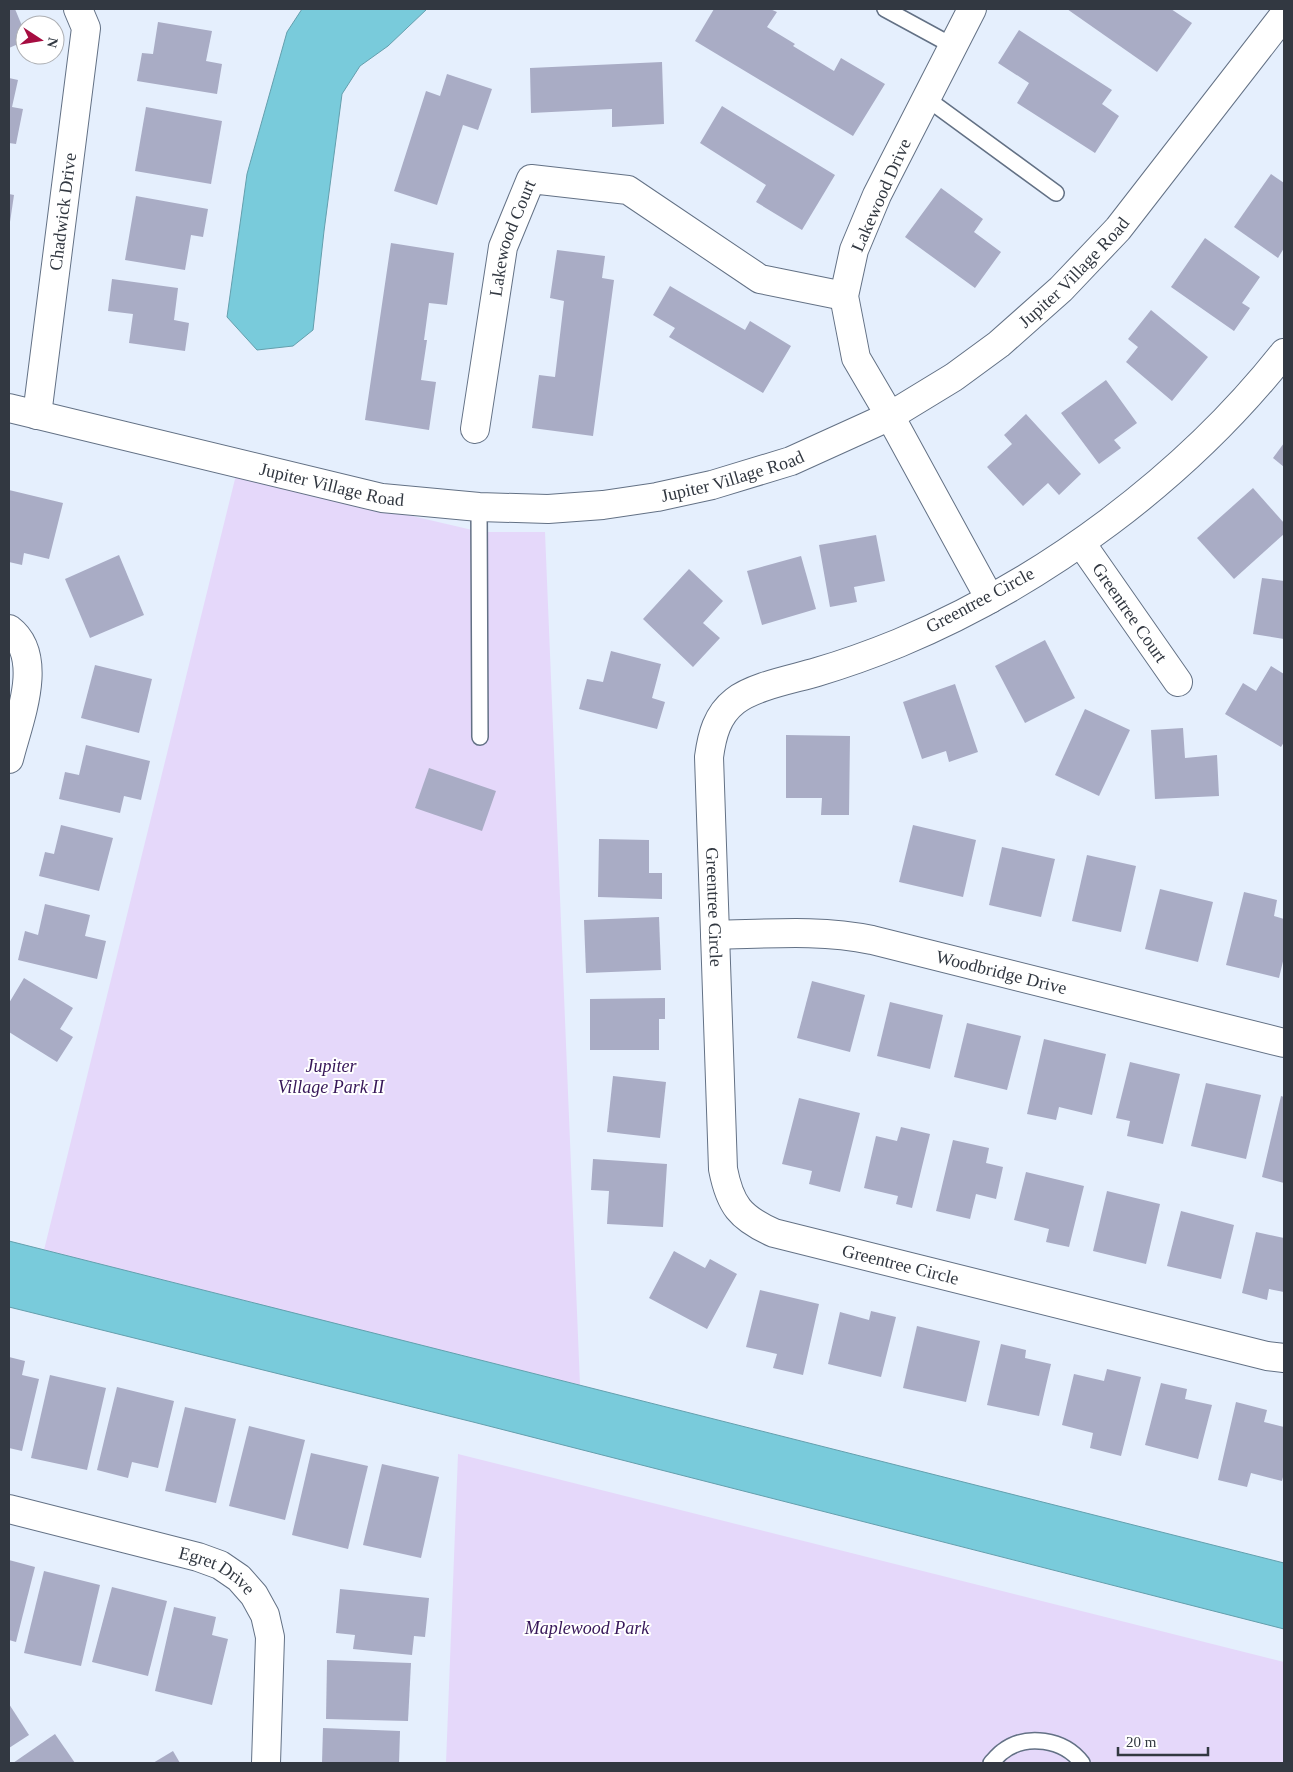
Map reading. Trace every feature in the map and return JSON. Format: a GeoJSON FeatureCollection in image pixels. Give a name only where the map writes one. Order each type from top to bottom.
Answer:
{"type":"FeatureCollection","features":[{"type":"Feature","properties":{"kind":"street","name":"Chadwick Drive"},"geometry":{"type":"LineString","coordinates":[[37,415],[86,28],[78,9]]}},
{"type":"Feature","properties":{"kind":"street","name":"Lakewood Drive"},"geometry":{"type":"LineString","coordinates":[[972,9],[877,195],[854,250],[844,296],[856,358],[890,416],[990,599]]}},
{"type":"Feature","properties":{"kind":"street","name":"Jupiter Village Road"},"geometry":{"type":"LineString","coordinates":[[9,408],[382,498],[479,507],[548,509],[603,505],[712,486],[791,460],[890,416],[954,377],[999,344],[1061,289],[1118,229],[1284,15]]}},
{"type":"Feature","properties":{"kind":"street","name":"Lakewood Court"},"geometry":{"type":"LineString","coordinates":[[476,429],[503,247],[531,179],[628,190],[760,279],[844,296]]}},
{"type":"Feature","properties":{"kind":"street","name":"Greentree Circle"},"geometry":{"type":"LineString","coordinates":[[1284,353],[1265,378],[1208,438],[1146,493],[1081,543],[990,599],[898,643],[820,671],[755,690],[736,700],[721,716],[712,736],[709,757],[723,1169],[727,1191],[738,1209],[754,1224],[783,1235],[1267,1356],[1284,1358]]}},
{"type":"Feature","properties":{"kind":"street","name":"Greentree Court"},"geometry":{"type":"LineString","coordinates":[[1081,543],[1178,682]]}},
{"type":"Feature","properties":{"kind":"street"},"geometry":{"type":"LineString","coordinates":[[9,629],[23,648],[29,668],[27,689],[9,759]]}},
{"type":"Feature","properties":{"kind":"street","name":"Woodbridge Drive"},"geometry":{"type":"LineString","coordinates":[[715,935],[821,932],[847,935],[1284,1043]]}},
{"type":"Feature","properties":{"kind":"street","name":"Egret Drive"},"geometry":{"type":"LineString","coordinates":[[9,1509],[198,1557],[220,1565],[239,1578],[254,1595],[264,1615],[270,1637],[266,1763]]}},
{"type":"Feature","properties":{"kind":"lane"},"geometry":{"type":"LineString","coordinates":[[884,9],[952,46]]}},
{"type":"Feature","properties":{"kind":"lane"},"geometry":{"type":"LineString","coordinates":[[926,98],[1056,193]]}},
{"type":"Feature","properties":{"kind":"lane"},"geometry":{"type":"LineString","coordinates":[[479,507],[480,737]]}},
{"type":"Feature","properties":{"kind":"lane"},"geometry":{"type":"LineString","coordinates":[[991,1763],[1002,1751],[1020,1742],[1044,1740],[1063,1746],[1076,1755],[1082,1763]]}},
{"type":"Feature","properties":{"kind":"green space","name":"Jupiter Village Park II"},"geometry":{"type":"Polygon","coordinates":[[[236,475],[481,532],[545,532],[580,1385],[44,1250],[236,475]]]}},
{"type":"Feature","properties":{"kind":"green space","name":"Maplewood Park"},"geometry":{"type":"Polygon","coordinates":[[[458,1454],[1284,1662],[1284,1763],[446,1763],[458,1454]]]}},
{"type":"Feature","properties":{"kind":"water"},"geometry":{"type":"Polygon","coordinates":[[[302,9],[427,9],[388,46],[360,66],[342,94],[313,330],[293,346],[257,350],[227,317],[247,174],[287,32],[302,9]]]}},
{"type":"Feature","properties":{"kind":"water"},"geometry":{"type":"Polygon","coordinates":[[[9,1241],[1284,1563],[1284,1629],[473,1422],[9,1307],[9,1241]]]}},
{"type":"Feature","properties":{"kind":"building"},"geometry":{"type":"Polygon","coordinates":[[[9,9],[15,9],[18,15],[15,15],[15,45],[9,48],[9,9]]]}},
{"type":"Feature","properties":{"kind":"building"},"geometry":{"type":"Polygon","coordinates":[[[714,9],[770,9],[777,12],[767,27],[795,44],[793,46],[834,71],[841,58],[885,84],[853,136],[695,41],[714,9]]]}},
{"type":"Feature","properties":{"kind":"building"},"geometry":{"type":"Polygon","coordinates":[[[1067,9],[1171,9],[1192,23],[1157,72],[1067,9]]]}},
{"type":"Feature","properties":{"kind":"building"},"geometry":{"type":"Polygon","coordinates":[[[158,22],[212,31],[206,61],[222,64],[217,94],[137,81],[142,53],[153,54],[158,22]]]}},
{"type":"Feature","properties":{"kind":"building"},"geometry":{"type":"Polygon","coordinates":[[[1019,30],[1112,90],[1102,104],[1119,116],[1095,153],[1017,103],[1029,83],[998,63],[1019,30]]]}},
{"type":"Feature","properties":{"kind":"building"},"geometry":{"type":"Polygon","coordinates":[[[662,62],[664,124],[612,127],[612,109],[531,113],[530,68],[662,62]]]}},
{"type":"Feature","properties":{"kind":"building"},"geometry":{"type":"Polygon","coordinates":[[[447,74],[492,89],[478,130],[463,125],[437,205],[394,191],[426,91],[440,96],[447,74]]]}},
{"type":"Feature","properties":{"kind":"building"},"geometry":{"type":"Polygon","coordinates":[[[9,78],[18,80],[12,107],[23,109],[16,144],[9,143],[9,78]]]}},
{"type":"Feature","properties":{"kind":"building"},"geometry":{"type":"Polygon","coordinates":[[[722,106],[835,175],[802,230],[756,202],[766,185],[700,143],[722,106]]]}},
{"type":"Feature","properties":{"kind":"building"},"geometry":{"type":"Polygon","coordinates":[[[146,107],[222,121],[211,184],[135,171],[146,107]]]}},
{"type":"Feature","properties":{"kind":"building"},"geometry":{"type":"Polygon","coordinates":[[[1271,174],[1284,183],[1284,248],[1278,258],[1234,227],[1271,174]]]}},
{"type":"Feature","properties":{"kind":"building"},"geometry":{"type":"Polygon","coordinates":[[[941,188],[983,219],[974,232],[1001,252],[975,288],[905,237],[941,188]]]}},
{"type":"Feature","properties":{"kind":"building"},"geometry":{"type":"Polygon","coordinates":[[[9,194],[14,195],[10,222],[9,221],[9,194]]]}},
{"type":"Feature","properties":{"kind":"building"},"geometry":{"type":"Polygon","coordinates":[[[136,196],[208,209],[203,237],[191,235],[185,270],[125,260],[136,196]]]}},
{"type":"Feature","properties":{"kind":"building"},"geometry":{"type":"Polygon","coordinates":[[[1205,238],[1260,277],[1242,303],[1250,308],[1234,331],[1171,287],[1205,238]]]}},
{"type":"Feature","properties":{"kind":"building"},"geometry":{"type":"Polygon","coordinates":[[[391,243],[454,253],[447,305],[429,303],[424,340],[427,340],[421,380],[436,382],[429,430],[365,420],[391,243]]]}},
{"type":"Feature","properties":{"kind":"building"},"geometry":{"type":"Polygon","coordinates":[[[557,250],[605,256],[602,278],[614,280],[593,436],[532,428],[539,375],[555,377],[564,301],[550,298],[557,250]]]}},
{"type":"Feature","properties":{"kind":"building"},"geometry":{"type":"Polygon","coordinates":[[[112,279],[178,288],[174,320],[189,323],[185,351],[129,343],[133,314],[108,311],[112,279]]]}},
{"type":"Feature","properties":{"kind":"building"},"geometry":{"type":"Polygon","coordinates":[[[670,286],[745,330],[750,321],[791,346],[763,393],[669,337],[675,328],[653,315],[670,286]]]}},
{"type":"Feature","properties":{"kind":"building"},"geometry":{"type":"Polygon","coordinates":[[[1151,310],[1208,357],[1172,401],[1126,362],[1138,347],[1128,339],[1151,310]]]}},
{"type":"Feature","properties":{"kind":"building"},"geometry":{"type":"Polygon","coordinates":[[[1106,380],[1137,423],[1114,440],[1121,448],[1099,464],[1061,413],[1106,380]]]}},
{"type":"Feature","properties":{"kind":"building"},"geometry":{"type":"Polygon","coordinates":[[[1026,414],[1081,474],[1059,495],[1048,483],[1023,506],[987,467],[1012,444],[1004,435],[1026,414]]]}},
{"type":"Feature","properties":{"kind":"building"},"geometry":{"type":"Polygon","coordinates":[[[1284,443],[1284,467],[1273,458],[1284,443]]]}},
{"type":"Feature","properties":{"kind":"building"},"geometry":{"type":"Polygon","coordinates":[[[1253,488],[1284,523],[1284,534],[1234,579],[1197,538],[1253,488]]]}},
{"type":"Feature","properties":{"kind":"building"},"geometry":{"type":"Polygon","coordinates":[[[9,490],[63,503],[49,559],[24,553],[22,565],[9,562],[9,490]]]}},
{"type":"Feature","properties":{"kind":"building"},"geometry":{"type":"Polygon","coordinates":[[[876,535],[885,581],[854,587],[857,602],[830,607],[819,545],[876,535]]]}},
{"type":"Feature","properties":{"kind":"building"},"geometry":{"type":"Polygon","coordinates":[[[119,555],[144,615],[90,638],[65,579],[119,555]]]}},
{"type":"Feature","properties":{"kind":"building"},"geometry":{"type":"Polygon","coordinates":[[[801,556],[816,609],[762,625],[747,571],[801,556]]]}},
{"type":"Feature","properties":{"kind":"building"},"geometry":{"type":"Polygon","coordinates":[[[689,569],[723,601],[703,623],[720,638],[693,667],[643,619],[689,569]]]}},
{"type":"Feature","properties":{"kind":"building"},"geometry":{"type":"Polygon","coordinates":[[[1262,578],[1284,581],[1284,639],[1253,634],[1262,578]]]}},
{"type":"Feature","properties":{"kind":"building"},"geometry":{"type":"Polygon","coordinates":[[[1045,640],[1075,698],[1025,723],[995,666],[1045,640]]]}},
{"type":"Feature","properties":{"kind":"building"},"geometry":{"type":"Polygon","coordinates":[[[611,651],[661,664],[652,698],[665,702],[657,729],[579,709],[587,679],[603,682],[611,651]]]}},
{"type":"Feature","properties":{"kind":"building"},"geometry":{"type":"Polygon","coordinates":[[[95,665],[152,679],[139,733],[81,718],[95,665]]]}},
{"type":"Feature","properties":{"kind":"building"},"geometry":{"type":"Polygon","coordinates":[[[1271,666],[1284,674],[1284,742],[1281,747],[1225,714],[1243,683],[1256,691],[1271,666]]]}},
{"type":"Feature","properties":{"kind":"building"},"geometry":{"type":"Polygon","coordinates":[[[955,684],[978,752],[949,762],[946,751],[922,759],[903,702],[955,684]]]}},
{"type":"Feature","properties":{"kind":"building"},"geometry":{"type":"Polygon","coordinates":[[[1085,709],[1130,730],[1099,796],[1055,775],[1085,709]]]}},
{"type":"Feature","properties":{"kind":"building"},"geometry":{"type":"Polygon","coordinates":[[[1183,728],[1185,758],[1217,755],[1219,796],[1155,799],[1151,730],[1183,728]]]}},
{"type":"Feature","properties":{"kind":"building"},"geometry":{"type":"Polygon","coordinates":[[[786,735],[850,736],[849,815],[821,815],[822,798],[786,798],[786,735]]]}},
{"type":"Feature","properties":{"kind":"building"},"geometry":{"type":"Polygon","coordinates":[[[86,745],[150,761],[141,800],[124,796],[120,813],[59,799],[65,772],[79,775],[86,745]]]}},
{"type":"Feature","properties":{"kind":"building"},"geometry":{"type":"Polygon","coordinates":[[[429,768],[496,791],[482,831],[415,808],[429,768]]]}},
{"type":"Feature","properties":{"kind":"building"},"geometry":{"type":"Polygon","coordinates":[[[61,825],[113,838],[99,891],[39,876],[45,852],[54,854],[61,825]]]}},
{"type":"Feature","properties":{"kind":"building"},"geometry":{"type":"Polygon","coordinates":[[[913,825],[976,840],[963,897],[899,882],[913,825]]]}},
{"type":"Feature","properties":{"kind":"building"},"geometry":{"type":"Polygon","coordinates":[[[599,839],[649,840],[649,873],[662,873],[662,899],[598,897],[599,839]]]}},
{"type":"Feature","properties":{"kind":"building"},"geometry":{"type":"Polygon","coordinates":[[[1002,847],[1055,859],[1041,917],[989,905],[1002,847]]]}},
{"type":"Feature","properties":{"kind":"building"},"geometry":{"type":"Polygon","coordinates":[[[1087,855],[1136,866],[1121,932],[1072,921],[1087,855]]]}},
{"type":"Feature","properties":{"kind":"building"},"geometry":{"type":"Polygon","coordinates":[[[1160,889],[1213,902],[1198,962],[1145,949],[1160,889]]]}},
{"type":"Feature","properties":{"kind":"building"},"geometry":{"type":"Polygon","coordinates":[[[1244,892],[1277,900],[1274,916],[1284,919],[1284,957],[1279,978],[1226,965],[1244,892]]]}},
{"type":"Feature","properties":{"kind":"building"},"geometry":{"type":"Polygon","coordinates":[[[45,904],[90,915],[85,936],[106,941],[97,979],[18,960],[25,931],[38,935],[45,904]]]}},
{"type":"Feature","properties":{"kind":"building"},"geometry":{"type":"Polygon","coordinates":[[[659,917],[661,970],[586,973],[584,920],[659,917]]]}},
{"type":"Feature","properties":{"kind":"building"},"geometry":{"type":"Polygon","coordinates":[[[24,978],[73,1008],[60,1029],[73,1037],[57,1062],[9,1032],[9,1003],[24,978]]]}},
{"type":"Feature","properties":{"kind":"building"},"geometry":{"type":"Polygon","coordinates":[[[812,981],[865,995],[850,1052],[797,1038],[812,981]]]}},
{"type":"Feature","properties":{"kind":"building"},"geometry":{"type":"Polygon","coordinates":[[[665,998],[665,1019],[659,1019],[659,1050],[590,1050],[590,999],[665,998]]]}},
{"type":"Feature","properties":{"kind":"building"},"geometry":{"type":"Polygon","coordinates":[[[890,1002],[943,1015],[930,1069],[877,1056],[890,1002]]]}},
{"type":"Feature","properties":{"kind":"building"},"geometry":{"type":"Polygon","coordinates":[[[967,1023],[1021,1036],[1007,1090],[954,1077],[967,1023]]]}},
{"type":"Feature","properties":{"kind":"building"},"geometry":{"type":"Polygon","coordinates":[[[1044,1039],[1106,1054],[1092,1115],[1059,1107],[1056,1120],[1027,1114],[1044,1039]]]}},
{"type":"Feature","properties":{"kind":"building"},"geometry":{"type":"Polygon","coordinates":[[[1130,1062],[1180,1074],[1163,1144],[1127,1136],[1130,1121],[1116,1118],[1130,1062]]]}},
{"type":"Feature","properties":{"kind":"building"},"geometry":{"type":"Polygon","coordinates":[[[613,1076],[666,1082],[660,1138],[607,1132],[613,1076]]]}},
{"type":"Feature","properties":{"kind":"building"},"geometry":{"type":"Polygon","coordinates":[[[1206,1083],[1261,1095],[1246,1159],[1191,1146],[1206,1083]]]}},
{"type":"Feature","properties":{"kind":"building"},"geometry":{"type":"Polygon","coordinates":[[[1281,1096],[1284,1097],[1284,1183],[1262,1177],[1281,1096]]]}},
{"type":"Feature","properties":{"kind":"building"},"geometry":{"type":"Polygon","coordinates":[[[799,1098],[860,1113],[840,1192],[809,1184],[812,1171],[782,1164],[799,1098]]]}},
{"type":"Feature","properties":{"kind":"building"},"geometry":{"type":"Polygon","coordinates":[[[901,1127],[930,1134],[912,1208],[896,1204],[898,1196],[864,1188],[876,1136],[897,1141],[901,1127]]]}},
{"type":"Feature","properties":{"kind":"building"},"geometry":{"type":"Polygon","coordinates":[[[953,1140],[989,1148],[986,1163],[1003,1167],[996,1199],[976,1194],[970,1219],[936,1211],[953,1140]]]}},
{"type":"Feature","properties":{"kind":"building"},"geometry":{"type":"Polygon","coordinates":[[[593,1159],[667,1164],[663,1227],[607,1224],[609,1191],[591,1190],[593,1159]]]}},
{"type":"Feature","properties":{"kind":"building"},"geometry":{"type":"Polygon","coordinates":[[[1026,1172],[1084,1186],[1069,1247],[1046,1242],[1049,1229],[1014,1220],[1026,1172]]]}},
{"type":"Feature","properties":{"kind":"building"},"geometry":{"type":"Polygon","coordinates":[[[1107,1191],[1160,1204],[1146,1264],[1093,1251],[1107,1191]]]}},
{"type":"Feature","properties":{"kind":"building"},"geometry":{"type":"Polygon","coordinates":[[[1181,1211],[1234,1225],[1221,1279],[1167,1266],[1181,1211]]]}},
{"type":"Feature","properties":{"kind":"building"},"geometry":{"type":"Polygon","coordinates":[[[1256,1232],[1284,1238],[1284,1292],[1269,1289],[1267,1300],[1242,1293],[1256,1232]]]}},
{"type":"Feature","properties":{"kind":"building"},"geometry":{"type":"Polygon","coordinates":[[[674,1251],[705,1268],[710,1259],[737,1274],[707,1329],[649,1298],[674,1251]]]}},
{"type":"Feature","properties":{"kind":"building"},"geometry":{"type":"Polygon","coordinates":[[[760,1290],[819,1304],[803,1375],[773,1368],[777,1354],[746,1347],[760,1290]]]}},
{"type":"Feature","properties":{"kind":"building"},"geometry":{"type":"Polygon","coordinates":[[[871,1311],[896,1317],[881,1377],[828,1364],[840,1312],[869,1320],[871,1311]]]}},
{"type":"Feature","properties":{"kind":"building"},"geometry":{"type":"Polygon","coordinates":[[[917,1326],[980,1341],[966,1402],[903,1388],[917,1326]]]}},
{"type":"Feature","properties":{"kind":"building"},"geometry":{"type":"Polygon","coordinates":[[[1001,1344],[1026,1350],[1025,1358],[1051,1364],[1039,1416],[987,1405],[1001,1344]]]}},
{"type":"Feature","properties":{"kind":"building"},"geometry":{"type":"Polygon","coordinates":[[[9,1357],[25,1361],[22,1375],[39,1379],[22,1451],[9,1448],[9,1357]]]}},
{"type":"Feature","properties":{"kind":"building"},"geometry":{"type":"Polygon","coordinates":[[[1107,1369],[1141,1377],[1121,1456],[1090,1448],[1093,1433],[1062,1425],[1074,1374],[1104,1381],[1107,1369]]]}},
{"type":"Feature","properties":{"kind":"building"},"geometry":{"type":"Polygon","coordinates":[[[50,1375],[106,1388],[87,1470],[31,1458],[50,1375]]]}},
{"type":"Feature","properties":{"kind":"building"},"geometry":{"type":"Polygon","coordinates":[[[1161,1383],[1187,1389],[1185,1399],[1212,1405],[1198,1459],[1145,1445],[1161,1383]]]}},
{"type":"Feature","properties":{"kind":"building"},"geometry":{"type":"Polygon","coordinates":[[[117,1387],[174,1401],[158,1468],[132,1462],[128,1478],[97,1470],[117,1387]]]}},
{"type":"Feature","properties":{"kind":"building"},"geometry":{"type":"Polygon","coordinates":[[[1236,1402],[1267,1410],[1264,1422],[1284,1427],[1284,1473],[1282,1481],[1251,1473],[1247,1487],[1218,1480],[1236,1402]]]}},
{"type":"Feature","properties":{"kind":"building"},"geometry":{"type":"Polygon","coordinates":[[[185,1407],[236,1419],[216,1503],[165,1491],[185,1407]]]}},
{"type":"Feature","properties":{"kind":"building"},"geometry":{"type":"Polygon","coordinates":[[[249,1426],[305,1440],[285,1520],[229,1506],[249,1426]]]}},
{"type":"Feature","properties":{"kind":"building"},"geometry":{"type":"Polygon","coordinates":[[[311,1453],[368,1466],[348,1549],[292,1535],[311,1453]]]}},
{"type":"Feature","properties":{"kind":"building"},"geometry":{"type":"Polygon","coordinates":[[[382,1464],[439,1477],[421,1558],[363,1545],[382,1464]]]}},
{"type":"Feature","properties":{"kind":"building"},"geometry":{"type":"Polygon","coordinates":[[[9,1560],[35,1567],[16,1642],[9,1640],[9,1560]]]}},
{"type":"Feature","properties":{"kind":"building"},"geometry":{"type":"Polygon","coordinates":[[[44,1571],[100,1585],[81,1666],[24,1653],[44,1571]]]}},
{"type":"Feature","properties":{"kind":"building"},"geometry":{"type":"Polygon","coordinates":[[[112,1587],[167,1601],[148,1676],[92,1662],[112,1587]]]}},
{"type":"Feature","properties":{"kind":"building"},"geometry":{"type":"Polygon","coordinates":[[[340,1589],[429,1598],[425,1637],[414,1636],[412,1655],[353,1649],[355,1635],[336,1633],[340,1589]]]}},
{"type":"Feature","properties":{"kind":"building"},"geometry":{"type":"Polygon","coordinates":[[[174,1607],[216,1617],[212,1635],[228,1639],[212,1705],[155,1691],[174,1607]]]}},
{"type":"Feature","properties":{"kind":"building"},"geometry":{"type":"Polygon","coordinates":[[[327,1660],[411,1663],[408,1721],[326,1719],[327,1660]]]}},
{"type":"Feature","properties":{"kind":"building"},"geometry":{"type":"Polygon","coordinates":[[[9,1704],[29,1735],[9,1748],[9,1704]]]}},
{"type":"Feature","properties":{"kind":"building"},"geometry":{"type":"Polygon","coordinates":[[[323,1728],[400,1731],[399,1763],[322,1763],[323,1728]]]}},
{"type":"Feature","properties":{"kind":"building"},"geometry":{"type":"Polygon","coordinates":[[[55,1734],[75,1763],[13,1763],[55,1734]]]}},
{"type":"Feature","properties":{"kind":"building"},"geometry":{"type":"Polygon","coordinates":[[[173,1751],[180,1763],[153,1763],[173,1751]]]}}]}
